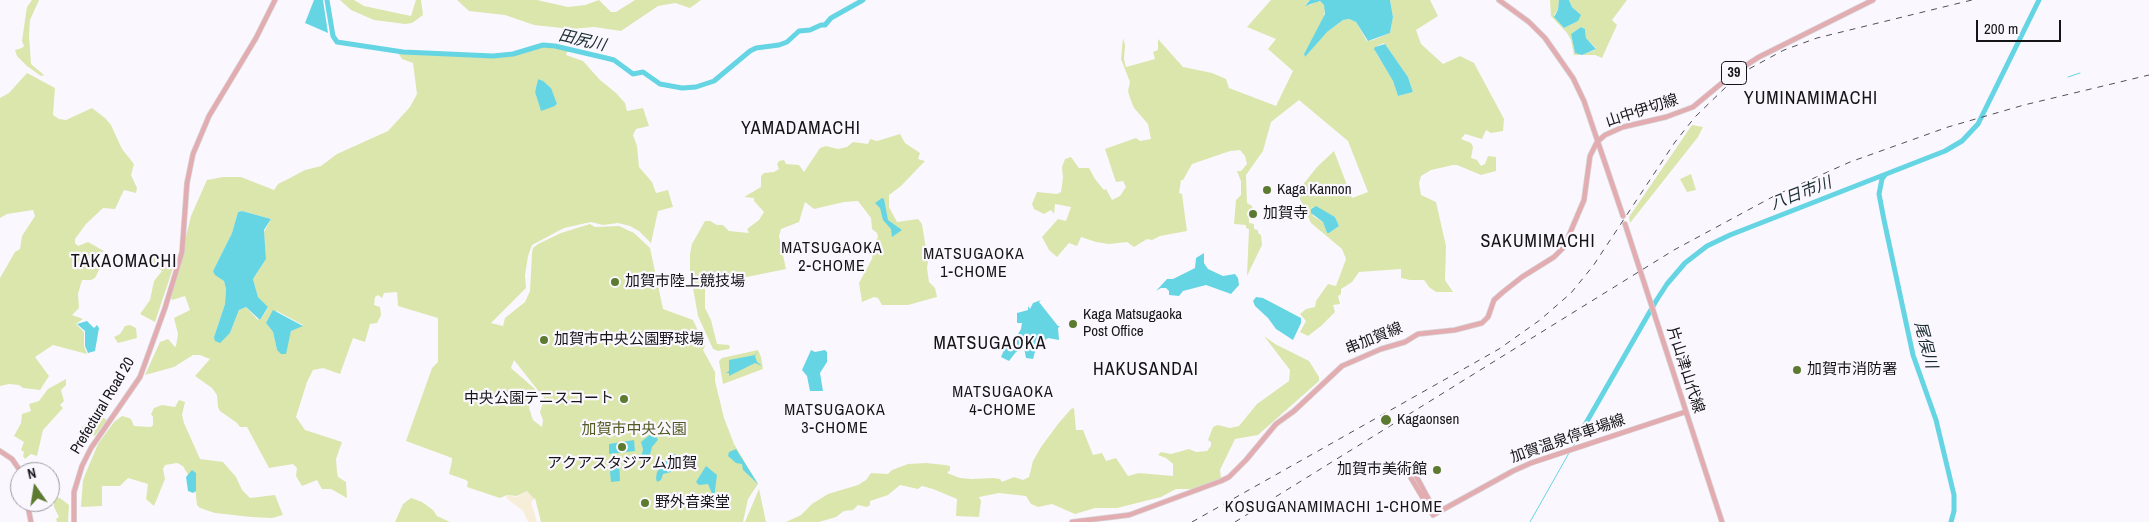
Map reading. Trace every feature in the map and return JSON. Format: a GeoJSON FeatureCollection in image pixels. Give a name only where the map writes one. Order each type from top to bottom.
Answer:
{"type":"FeatureCollection","features":[{"type":"Feature","properties":{"kind":"main road","name":"Prefectural Road 20"},"geometry":{"type":"LineString","coordinates":[[74,522],[74,492],[82,466],[91,448],[140,377],[165,308],[182,252],[187,180],[193,154],[209,116],[256,38],[275,0]]}},
{"type":"Feature","properties":{"kind":"main road","name":"山中伊切線"},"geometry":{"type":"LineString","coordinates":[[1499,0],[1529,22],[1559,56],[1580,92],[1597,142],[1605,135],[1622,127],[1666,117],[1693,107],[1729,76],[1759,57],[1873,0]]}},
{"type":"Feature","properties":{"kind":"main road"},"geometry":{"type":"LineString","coordinates":[[1597,142],[1622,216]]}},
{"type":"Feature","properties":{"kind":"main road","name":"串加賀線"},"geometry":{"type":"LineString","coordinates":[[1072,522],[1129,515],[1221,482],[1229,477],[1246,460],[1276,424],[1294,411],[1342,366],[1380,348],[1405,342],[1418,334],[1455,330],[1482,323],[1488,317],[1494,300],[1522,277],[1554,257],[1564,247],[1584,200],[1590,156],[1597,142]]}},
{"type":"Feature","properties":{"kind":"main road","name":"片山津山代線"},"geometry":{"type":"LineString","coordinates":[[1625,224],[1722,522]]}},
{"type":"Feature","properties":{"kind":"main road","name":"加賀温泉停車場線"},"geometry":{"type":"LineString","coordinates":[[1434,514],[1513,471],[1685,412]]}},
{"type":"Feature","properties":{"kind":"main road"},"geometry":{"type":"LineString","coordinates":[[0,451],[15,462]]}},
{"type":"Feature","properties":{"kind":"main road"},"geometry":{"type":"LineString","coordinates":[[1416,474],[1434,514]]}},
{"type":"Feature","properties":{"kind":"main road"},"geometry":{"type":"LineString","coordinates":[[1410,478],[1434,514]]}},
{"type":"Feature","properties":{"kind":"shaded area"},"geometry":{"type":"Polygon","coordinates":[[[527,491],[534,499],[531,502],[537,522],[528,522],[523,511],[506,498],[507,495],[517,497],[527,491]]]}},
{"type":"Feature","properties":{"kind":"green space"},"geometry":{"type":"Polygon","coordinates":[[[32,0],[39,0],[30,20],[31,64],[44,75],[41,76],[17,56],[15,50],[24,46],[22,41],[27,7],[32,0]]]}},
{"type":"Feature","properties":{"kind":"green space"},"geometry":{"type":"Polygon","coordinates":[[[340,0],[354,0],[364,6],[411,16],[416,0],[421,0],[423,15],[412,23],[405,24],[374,20],[351,10],[340,0]]]}},
{"type":"Feature","properties":{"kind":"green space"},"geometry":{"type":"Polygon","coordinates":[[[457,0],[537,0],[568,7],[585,5],[599,0],[611,12],[616,12],[635,0],[701,0],[690,8],[675,3],[658,6],[621,31],[594,27],[571,29],[534,25],[505,15],[469,11],[457,0]]]}},
{"type":"Feature","properties":{"kind":"green space"},"geometry":{"type":"Polygon","coordinates":[[[1271,0],[1310,0],[1305,5],[1318,1],[1324,3],[1324,17],[1304,54],[1305,57],[1324,34],[1343,20],[1349,19],[1356,22],[1367,41],[1373,40],[1390,33],[1393,17],[1390,0],[1430,0],[1438,16],[1416,30],[1421,44],[1443,64],[1460,56],[1474,63],[1504,119],[1503,131],[1491,133],[1486,130],[1482,139],[1465,134],[1461,139],[1471,143],[1473,147],[1471,158],[1477,160],[1481,166],[1485,164],[1488,156],[1496,157],[1496,171],[1481,175],[1453,165],[1431,170],[1421,176],[1419,183],[1421,195],[1436,202],[1446,246],[1445,280],[1453,292],[1436,292],[1424,280],[1401,278],[1401,269],[1359,272],[1352,282],[1341,289],[1341,294],[1338,296],[1340,304],[1333,305],[1335,312],[1308,336],[1300,332],[1306,321],[1300,314],[1306,309],[1315,307],[1316,301],[1328,284],[1336,286],[1346,259],[1342,249],[1311,223],[1299,197],[1301,187],[1317,167],[1334,151],[1352,198],[1368,192],[1348,141],[1299,100],[1271,122],[1263,151],[1246,175],[1247,203],[1252,206],[1253,210],[1249,210],[1249,223],[1254,224],[1254,229],[1258,230],[1258,233],[1261,235],[1262,245],[1247,276],[1249,229],[1246,228],[1246,225],[1234,224],[1236,200],[1241,195],[1241,181],[1237,171],[1241,171],[1247,164],[1245,156],[1240,150],[1230,151],[1192,164],[1183,180],[1181,180],[1179,193],[1182,194],[1187,231],[1160,236],[1152,240],[1147,239],[1134,247],[1127,242],[1109,244],[1081,237],[1077,246],[1069,243],[1057,257],[1049,250],[1042,237],[1058,219],[1066,221],[1071,207],[1055,204],[1054,214],[1051,210],[1044,214],[1034,209],[1032,204],[1037,192],[1057,194],[1061,192],[1062,167],[1065,159],[1071,157],[1079,168],[1089,168],[1095,179],[1104,190],[1106,189],[1112,200],[1120,196],[1126,187],[1123,181],[1116,182],[1105,149],[1136,138],[1140,141],[1151,139],[1148,124],[1134,108],[1128,91],[1130,82],[1121,59],[1123,38],[1126,67],[1155,59],[1153,52],[1158,50],[1158,39],[1183,67],[1212,73],[1226,79],[1229,88],[1276,106],[1293,71],[1268,49],[1276,39],[1247,27],[1271,0]],[[1384,43],[1375,47],[1375,51],[1393,81],[1398,96],[1413,92],[1408,77],[1384,43]],[[1315,207],[1311,208],[1313,216],[1323,222],[1327,233],[1339,226],[1335,217],[1315,207]]]}},
{"type":"Feature","properties":{"kind":"green space"},"geometry":{"type":"Polygon","coordinates":[[[1550,0],[1559,0],[1558,10],[1554,15],[1564,28],[1578,21],[1579,13],[1572,7],[1569,0],[1627,0],[1612,20],[1617,25],[1602,58],[1595,55],[1582,55],[1574,55],[1571,40],[1567,33],[1551,16],[1550,0]],[[1581,27],[1571,34],[1575,53],[1582,55],[1596,48],[1586,38],[1585,29],[1581,27]]]}},
{"type":"Feature","properties":{"kind":"green space","name":"加賀市中央公園"},"geometry":{"type":"Polygon","coordinates":[[[552,45],[585,51],[585,54],[572,51],[567,52],[566,55],[583,61],[625,103],[627,111],[643,108],[649,126],[636,129],[633,135],[637,146],[639,167],[652,182],[656,193],[668,190],[673,207],[658,211],[651,243],[639,231],[630,226],[618,223],[603,225],[591,222],[564,228],[532,245],[525,275],[526,288],[491,323],[503,326],[505,318],[525,302],[530,291],[533,248],[538,244],[561,233],[590,224],[595,227],[619,226],[634,233],[650,248],[663,309],[693,320],[705,346],[703,350],[715,372],[715,381],[724,418],[734,444],[758,484],[748,499],[743,522],[541,522],[535,498],[527,491],[517,496],[507,495],[500,498],[467,487],[468,482],[466,480],[449,474],[452,458],[406,441],[432,368],[438,362],[438,318],[398,306],[397,292],[384,293],[382,298],[378,295],[375,297],[374,305],[380,307],[381,315],[377,323],[370,324],[365,342],[353,338],[340,374],[323,368],[313,370],[307,382],[296,417],[305,430],[342,442],[336,459],[337,472],[338,477],[346,482],[347,498],[331,489],[322,489],[317,480],[302,486],[296,476],[297,468],[293,464],[269,468],[247,427],[240,427],[220,411],[217,395],[212,388],[195,376],[210,359],[200,355],[193,355],[174,367],[145,375],[160,342],[168,339],[176,346],[178,334],[174,318],[190,310],[185,296],[172,300],[171,298],[191,216],[207,180],[223,177],[241,177],[274,190],[278,184],[305,170],[321,166],[337,154],[388,131],[410,107],[417,94],[413,63],[402,59],[396,50],[506,55],[536,46],[552,45]],[[538,79],[535,92],[541,110],[557,105],[550,87],[538,79]],[[242,211],[238,212],[232,233],[213,271],[224,281],[226,289],[225,304],[214,337],[222,340],[230,333],[239,310],[246,307],[260,320],[268,308],[258,297],[253,279],[266,259],[264,232],[271,219],[242,211]],[[277,311],[266,323],[273,332],[277,350],[285,354],[291,331],[303,325],[277,311]],[[514,360],[511,368],[535,389],[529,408],[533,420],[542,427],[543,420],[540,412],[544,398],[514,360]]]}},
{"type":"Feature","properties":{"kind":"green space"},"geometry":{"type":"Polygon","coordinates":[[[27,73],[55,88],[53,115],[59,119],[66,120],[92,108],[105,118],[111,125],[122,149],[134,164],[131,175],[137,188],[136,193],[124,190],[115,209],[103,208],[86,224],[75,239],[75,243],[78,246],[88,242],[104,251],[97,257],[99,270],[95,278],[82,280],[78,294],[79,308],[72,315],[83,319],[76,324],[84,332],[84,346],[87,354],[53,345],[35,357],[49,376],[40,390],[9,384],[0,386],[0,278],[15,252],[20,249],[22,236],[35,216],[33,210],[7,214],[0,218],[0,98],[9,93],[27,73]]]}},
{"type":"Feature","properties":{"kind":"green space"},"geometry":{"type":"Polygon","coordinates":[[[1692,125],[1703,127],[1698,137],[1630,223],[1629,217],[1692,125]]]}},
{"type":"Feature","properties":{"kind":"green space"},"geometry":{"type":"Polygon","coordinates":[[[900,134],[905,143],[920,153],[918,159],[925,161],[901,186],[889,195],[889,207],[897,222],[918,219],[922,224],[928,261],[929,282],[935,288],[937,297],[908,305],[882,305],[878,298],[874,297],[862,302],[859,283],[872,259],[874,243],[878,237],[877,233],[872,229],[871,218],[858,201],[844,202],[814,209],[805,202],[799,222],[781,229],[779,236],[786,269],[722,282],[705,289],[705,308],[711,320],[717,344],[729,345],[730,347],[729,349],[718,351],[713,349],[698,316],[690,271],[692,244],[705,221],[723,225],[729,231],[749,233],[747,229],[759,220],[764,212],[754,201],[754,198],[744,197],[761,187],[761,176],[764,173],[774,172],[779,169],[777,164],[779,161],[784,160],[786,164],[799,165],[804,172],[820,148],[826,146],[838,149],[847,147],[853,142],[868,144],[870,139],[877,141],[900,134]]]}},
{"type":"Feature","properties":{"kind":"green space"},"geometry":{"type":"Polygon","coordinates":[[[1691,174],[1696,190],[1687,192],[1680,179],[1691,174]]]}},
{"type":"Feature","properties":{"kind":"green space"},"geometry":{"type":"Polygon","coordinates":[[[154,254],[174,265],[155,322],[140,314],[150,300],[154,281],[162,271],[151,262],[154,254]]]}},
{"type":"Feature","properties":{"kind":"green space"},"geometry":{"type":"Polygon","coordinates":[[[130,325],[136,328],[137,338],[118,343],[114,337],[120,334],[125,326],[130,325]]]}},
{"type":"Feature","properties":{"kind":"green space"},"geometry":{"type":"Polygon","coordinates":[[[1264,336],[1275,344],[1309,361],[1319,377],[1319,381],[1258,435],[1235,439],[1220,470],[1221,478],[1193,489],[1176,489],[1161,497],[1117,508],[1095,508],[1075,514],[1052,504],[1038,507],[1031,504],[1026,496],[999,493],[979,497],[981,501],[979,517],[956,516],[957,499],[933,489],[922,486],[918,489],[900,485],[888,495],[870,501],[870,505],[867,507],[858,505],[853,510],[844,511],[836,517],[819,522],[786,522],[801,515],[812,504],[828,494],[858,485],[866,480],[871,473],[888,474],[892,470],[908,464],[926,463],[950,466],[950,470],[947,473],[960,478],[994,478],[1000,479],[1002,482],[1014,477],[1023,480],[1029,477],[1033,461],[1041,447],[1058,424],[1074,408],[1076,430],[1083,430],[1093,455],[1102,453],[1106,461],[1116,458],[1128,476],[1139,473],[1173,476],[1173,464],[1166,458],[1158,455],[1161,452],[1171,454],[1189,449],[1196,452],[1207,451],[1211,446],[1211,442],[1208,440],[1213,427],[1218,425],[1230,428],[1239,426],[1257,404],[1289,381],[1290,370],[1264,336]]]}},
{"type":"Feature","properties":{"kind":"green space"},"geometry":{"type":"Polygon","coordinates":[[[758,350],[763,369],[723,384],[719,361],[722,358],[758,350]]]}},
{"type":"Feature","properties":{"kind":"green space"},"geometry":{"type":"Polygon","coordinates":[[[66,379],[66,385],[61,390],[64,401],[60,405],[63,408],[43,430],[37,456],[31,454],[25,459],[23,456],[24,452],[21,450],[24,442],[14,436],[21,423],[22,414],[31,411],[29,404],[39,401],[48,389],[66,379]]]}},
{"type":"Feature","properties":{"kind":"green space"},"geometry":{"type":"Polygon","coordinates":[[[179,400],[185,402],[182,415],[184,423],[200,459],[223,462],[236,477],[242,490],[250,498],[275,495],[283,515],[272,518],[251,517],[215,513],[200,508],[197,505],[195,487],[183,466],[177,463],[165,465],[163,469],[165,479],[154,506],[146,499],[148,484],[128,478],[120,486],[102,486],[102,506],[81,507],[83,480],[98,444],[114,422],[122,416],[131,419],[134,426],[151,427],[153,425],[153,417],[151,414],[154,408],[162,405],[175,407],[179,400]]]}},
{"type":"Feature","properties":{"kind":"green space"},"geometry":{"type":"Polygon","coordinates":[[[98,414],[107,420],[95,436],[81,428],[98,414]]]}},
{"type":"Feature","properties":{"kind":"green space"},"geometry":{"type":"Polygon","coordinates":[[[759,489],[766,522],[745,522],[759,489]]]}},
{"type":"Feature","properties":{"kind":"green space"},"geometry":{"type":"Polygon","coordinates":[[[60,498],[69,505],[68,522],[57,522],[56,519],[59,517],[56,512],[60,512],[60,498]]]}},
{"type":"Feature","properties":{"kind":"green space"},"geometry":{"type":"Polygon","coordinates":[[[411,498],[422,502],[433,510],[437,516],[450,522],[395,522],[403,504],[411,498]]]}},
{"type":"Feature","properties":{"kind":"water"},"geometry":{"type":"Polygon","coordinates":[[[314,0],[323,0],[328,33],[305,23],[314,0]]]}},
{"type":"Feature","properties":{"kind":"water"},"geometry":{"type":"Polygon","coordinates":[[[1310,0],[1390,0],[1393,17],[1390,33],[1368,41],[1356,22],[1349,19],[1343,20],[1327,32],[1305,57],[1304,54],[1325,14],[1324,5],[1320,1],[1305,6],[1310,0]]]}},
{"type":"Feature","properties":{"kind":"water"},"geometry":{"type":"Polygon","coordinates":[[[1559,0],[1569,0],[1572,7],[1581,15],[1578,21],[1564,28],[1554,17],[1558,10],[1559,0]]]}},
{"type":"Feature","properties":{"kind":"water"},"geometry":{"type":"Polygon","coordinates":[[[1581,27],[1585,29],[1586,38],[1596,49],[1582,55],[1575,53],[1571,34],[1581,27]]]}},
{"type":"Feature","properties":{"kind":"water"},"geometry":{"type":"Polygon","coordinates":[[[1385,44],[1408,77],[1413,92],[1398,96],[1393,81],[1374,49],[1385,44]]]}},
{"type":"Feature","properties":{"kind":"water"},"geometry":{"type":"Polygon","coordinates":[[[538,79],[551,88],[557,104],[541,111],[535,92],[538,79]]]}},
{"type":"Feature","properties":{"kind":"water"},"geometry":{"type":"Polygon","coordinates":[[[882,198],[884,199],[888,220],[902,230],[892,237],[891,229],[883,220],[880,208],[875,203],[882,198]]]}},
{"type":"Feature","properties":{"kind":"water"},"geometry":{"type":"Polygon","coordinates":[[[1316,206],[1335,217],[1339,226],[1327,233],[1323,222],[1311,213],[1311,209],[1316,206]]]}},
{"type":"Feature","properties":{"kind":"water"},"geometry":{"type":"Polygon","coordinates":[[[242,211],[271,219],[264,230],[266,259],[253,279],[258,297],[268,307],[260,320],[246,307],[239,310],[230,333],[220,343],[215,341],[214,337],[225,304],[226,289],[224,281],[215,275],[213,271],[232,233],[238,212],[242,211]]]}},
{"type":"Feature","properties":{"kind":"water"},"geometry":{"type":"Polygon","coordinates":[[[1204,253],[1204,263],[1208,269],[1223,276],[1235,274],[1238,278],[1239,285],[1231,294],[1206,285],[1183,291],[1179,296],[1169,295],[1169,291],[1166,288],[1156,291],[1167,279],[1173,279],[1195,268],[1196,258],[1204,253]]]}},
{"type":"Feature","properties":{"kind":"water"},"geometry":{"type":"Polygon","coordinates":[[[1256,297],[1263,298],[1301,318],[1301,323],[1293,340],[1276,329],[1268,318],[1255,306],[1253,301],[1256,297]]]}},
{"type":"Feature","properties":{"kind":"water"},"geometry":{"type":"Polygon","coordinates":[[[1041,300],[1039,302],[1058,326],[1060,326],[1058,328],[1059,340],[1048,338],[1036,348],[1033,359],[1026,358],[1024,348],[1016,352],[1009,361],[1001,357],[1004,350],[1013,342],[1021,329],[1022,323],[1017,323],[1017,313],[1028,310],[1028,306],[1030,309],[1033,303],[1041,300]]]}},
{"type":"Feature","properties":{"kind":"water"},"geometry":{"type":"Polygon","coordinates":[[[273,310],[303,326],[291,331],[286,354],[281,354],[277,350],[273,332],[266,323],[273,310]]]}},
{"type":"Feature","properties":{"kind":"water"},"geometry":{"type":"Polygon","coordinates":[[[87,321],[94,328],[97,325],[99,328],[95,351],[88,353],[85,346],[85,331],[77,324],[87,321]]]}},
{"type":"Feature","properties":{"kind":"water"},"geometry":{"type":"Polygon","coordinates":[[[811,350],[815,352],[825,350],[827,352],[827,362],[820,373],[823,391],[810,391],[807,376],[802,370],[811,350]]]}},
{"type":"Feature","properties":{"kind":"water"},"geometry":{"type":"Polygon","coordinates":[[[758,351],[755,356],[757,362],[762,366],[755,363],[729,376],[729,373],[726,373],[729,371],[729,360],[755,355],[758,351]]]}},
{"type":"Feature","properties":{"kind":"water"},"geometry":{"type":"Polygon","coordinates":[[[652,433],[658,439],[652,447],[649,458],[641,458],[643,449],[641,442],[652,433]]]}},
{"type":"Feature","properties":{"kind":"water","name":"アクアスタジアム加賀"},"geometry":{"type":"Polygon","coordinates":[[[634,440],[635,451],[609,454],[609,444],[634,440]]]}},
{"type":"Feature","properties":{"kind":"water"},"geometry":{"type":"Polygon","coordinates":[[[736,449],[758,484],[743,470],[742,464],[736,463],[728,456],[729,452],[736,449]]]}},
{"type":"Feature","properties":{"kind":"water"},"geometry":{"type":"Polygon","coordinates":[[[675,454],[682,458],[680,466],[671,468],[671,472],[663,474],[661,480],[657,482],[657,472],[668,458],[675,454]]]}},
{"type":"Feature","properties":{"kind":"water","name":"アクアスタジアム加賀"},"geometry":{"type":"Polygon","coordinates":[[[619,460],[620,481],[611,482],[609,461],[619,460]]]}},
{"type":"Feature","properties":{"kind":"water"},"geometry":{"type":"Polygon","coordinates":[[[706,466],[717,475],[714,498],[708,484],[699,485],[696,482],[706,466]]]}},
{"type":"Feature","properties":{"kind":"water"},"geometry":{"type":"Polygon","coordinates":[[[192,470],[196,473],[196,491],[193,493],[188,491],[186,477],[192,470]]]}},
{"type":"Feature","properties":{"kind":"waterway","name":"田尻川"},"geometry":{"type":"LineString","coordinates":[[327,0],[333,36],[337,42],[403,52],[493,56],[513,54],[543,45],[555,46],[614,60],[633,74],[643,72],[660,84],[682,88],[696,87],[714,81],[750,51],[756,48],[779,45],[787,42],[799,31],[825,25],[831,18],[863,0]]}},
{"type":"Feature","properties":{"kind":"waterway","name":"八日市川"},"geometry":{"type":"LineString","coordinates":[[1582,430],[1656,301],[1667,284],[1685,263],[1707,246],[1730,235],[1945,151],[1962,141],[1978,124],[2039,0]]}},
{"type":"Feature","properties":{"kind":"waterway"},"geometry":{"type":"LineString","coordinates":[[2068,77],[2080,73]]}},
{"type":"Feature","properties":{"kind":"waterway","name":"尾俣川"},"geometry":{"type":"LineString","coordinates":[[1885,175],[1882,179],[1879,194],[1913,355],[1936,420],[1954,495],[1954,511],[1951,522]]}},
{"type":"Feature","properties":{"kind":"waterway"},"geometry":{"type":"LineString","coordinates":[[1573,447],[1582,430]]}},
{"type":"Feature","properties":{"kind":"waterway"},"geometry":{"type":"LineString","coordinates":[[1530,522],[1569,453]]}},
{"type":"Feature","properties":{"kind":"railway"},"geometry":{"type":"LineString","coordinates":[[1192,522],[1499,349],[1540,320],[1571,293],[1593,266],[1675,142],[1695,117],[1729,84],[1747,70],[1784,50],[1817,38],[1972,0]]}},
{"type":"Feature","properties":{"kind":"railway"},"geometry":{"type":"LineString","coordinates":[[1235,522],[1674,250],[1776,195],[1850,162],[1948,127],[2024,105],[2149,75]]}},
{"type":"Feature","properties":{"kind":"place","name":"Kaga Kannon"},"geometry":{"type":"Point","coordinates":[1267,190]}},
{"type":"Feature","properties":{"kind":"place","name":"加賀寺"},"geometry":{"type":"Point","coordinates":[1253,214]}},
{"type":"Feature","properties":{"kind":"place","name":"加賀市陸上競技場"},"geometry":{"type":"Point","coordinates":[615,282]}},
{"type":"Feature","properties":{"kind":"place","name":"Kaga Matsugaoka Post Office"},"geometry":{"type":"Point","coordinates":[1073,324]}},
{"type":"Feature","properties":{"kind":"place","name":"加賀市中央公園野球場"},"geometry":{"type":"Point","coordinates":[544,340]}},
{"type":"Feature","properties":{"kind":"place","name":"加賀市消防署"},"geometry":{"type":"Point","coordinates":[1797,370]}},
{"type":"Feature","properties":{"kind":"place","name":"中央公園テニスコート"},"geometry":{"type":"Point","coordinates":[624,399]}},
{"type":"Feature","properties":{"kind":"place","name":"Kagaonsen"},"geometry":{"type":"Point","coordinates":[1386,420]}},
{"type":"Feature","properties":{"kind":"place","name":"アクアスタジアム加賀"},"geometry":{"type":"Point","coordinates":[622,447]}},
{"type":"Feature","properties":{"kind":"place","name":"加賀市美術館"},"geometry":{"type":"Point","coordinates":[1437,470]}},
{"type":"Feature","properties":{"kind":"place","name":"野外音楽堂"},"geometry":{"type":"Point","coordinates":[645,503]}},
{"type":"Feature","properties":{"kind":"district","name":"YUMINAMIMACHI"},"geometry":{"type":"Point","coordinates":[1811,99]}},
{"type":"Feature","properties":{"kind":"district","name":"YAMADAMACHI"},"geometry":{"type":"Point","coordinates":[801,129]}},
{"type":"Feature","properties":{"kind":"district","name":"SAKUMIMACHI"},"geometry":{"type":"Point","coordinates":[1538,242]}},
{"type":"Feature","properties":{"kind":"district","name":"MATSUGAOKA 2-CHOME"},"geometry":{"type":"Point","coordinates":[832,258]}},
{"type":"Feature","properties":{"kind":"district","name":"TAKAOMACHI"},"geometry":{"type":"Point","coordinates":[124,262]}},
{"type":"Feature","properties":{"kind":"district","name":"MATSUGAOKA 1-CHOME"},"geometry":{"type":"Point","coordinates":[974,264]}},
{"type":"Feature","properties":{"kind":"district","name":"MATSUGAOKA"},"geometry":{"type":"Point","coordinates":[990,344]}},
{"type":"Feature","properties":{"kind":"district","name":"HAKUSANDAI"},"geometry":{"type":"Point","coordinates":[1146,370]}},
{"type":"Feature","properties":{"kind":"district","name":"MATSUGAOKA 4-CHOME"},"geometry":{"type":"Point","coordinates":[1003,402]}},
{"type":"Feature","properties":{"kind":"district","name":"MATSUGAOKA 3-CHOME"},"geometry":{"type":"Point","coordinates":[835,420]}},
{"type":"Feature","properties":{"kind":"district","name":"KOSUGANAMIMACHI 1-CHOME"},"geometry":{"type":"Point","coordinates":[1334,508]}}]}
